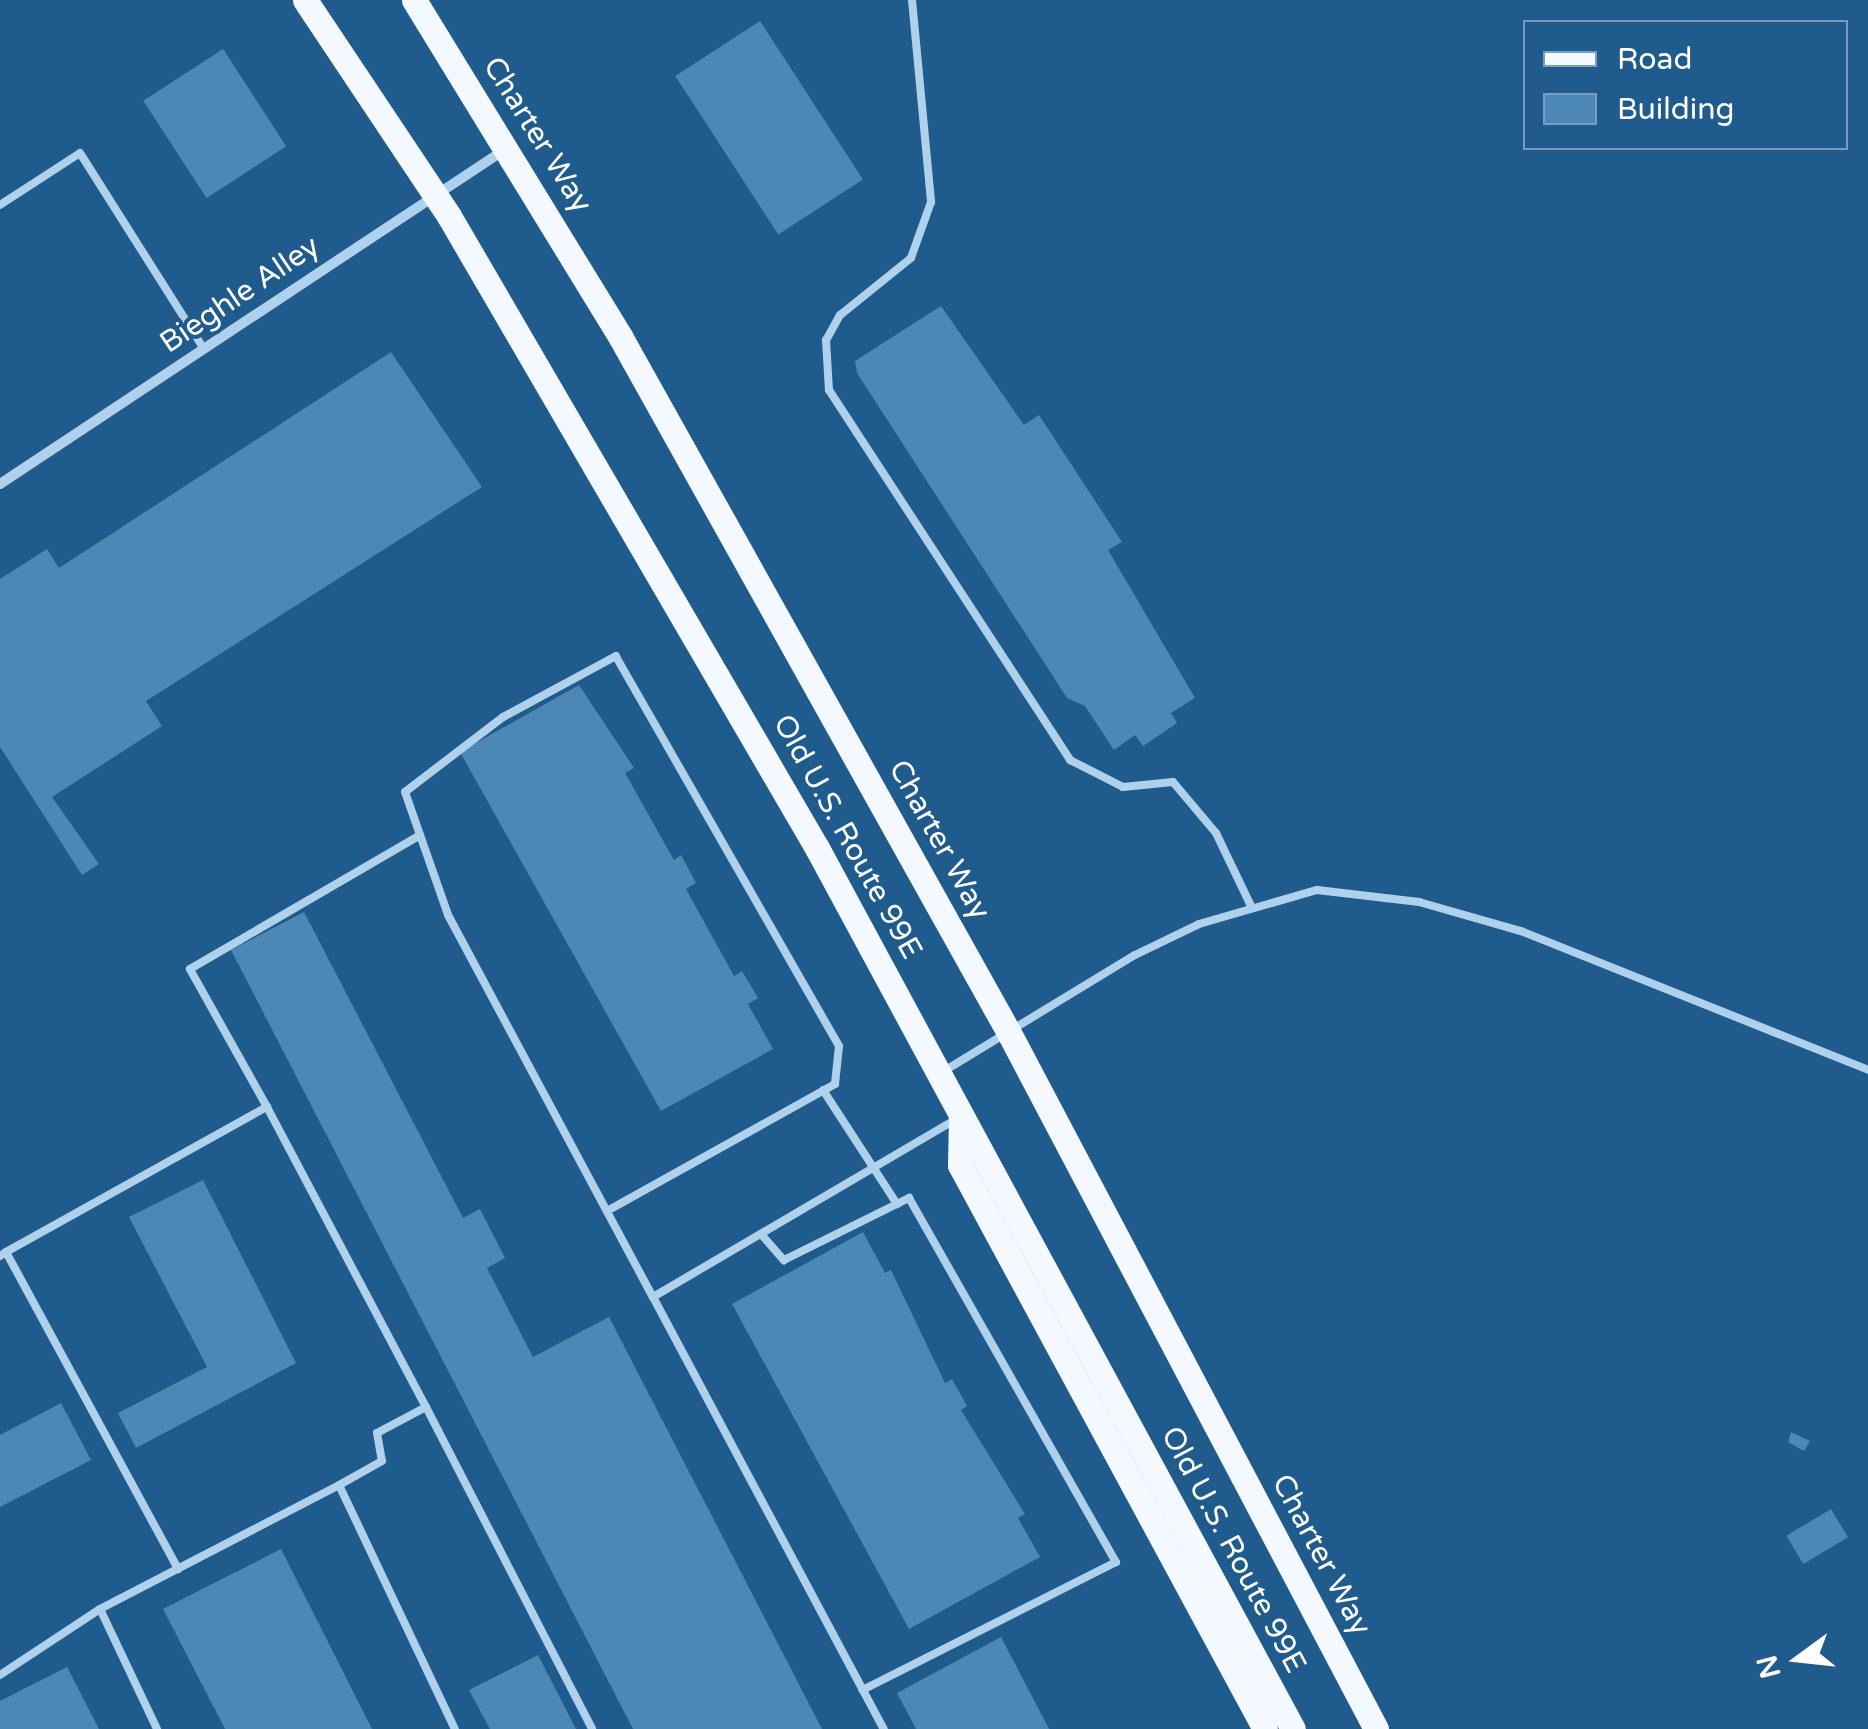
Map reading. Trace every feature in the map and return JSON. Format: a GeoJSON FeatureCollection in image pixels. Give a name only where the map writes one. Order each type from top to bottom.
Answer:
{"type":"FeatureCollection","features":[{"type":"Feature","properties":{"kind":"main road","name":"Old U.S. Route 99E"},"geometry":{"type":"LineString","coordinates":[[305,0],[435,196],[650,556],[939,1074],[1293,1729]]}},
{"type":"Feature","properties":{"kind":"main road","name":"Charter Way"},"geometry":{"type":"LineString","coordinates":[[414,0],[508,148],[1008,1031],[1376,1729]]}},
{"type":"Feature","properties":{"kind":"main road"},"geometry":{"type":"LineString","coordinates":[[961,1116],[960,1164],[1265,1729]]}},
{"type":"Feature","properties":{"kind":"street","name":"Bieghle Alley"},"geometry":{"type":"LineString","coordinates":[[0,484],[508,148]]}},
{"type":"Feature","properties":{"kind":"lane"},"geometry":{"type":"LineString","coordinates":[[912,0],[931,202],[911,258],[840,314],[826,340],[828,390],[1070,760],[1123,787],[1173,782],[1216,833],[1252,906]]}},
{"type":"Feature","properties":{"kind":"lane"},"geometry":{"type":"LineString","coordinates":[[0,205],[80,153],[204,349]]}},
{"type":"Feature","properties":{"kind":"lane"},"geometry":{"type":"LineString","coordinates":[[607,1211],[835,1084],[839,1046],[616,656],[502,716],[405,792],[448,915],[884,1729]]}},
{"type":"Feature","properties":{"kind":"lane"},"geometry":{"type":"LineString","coordinates":[[420,836],[190,969],[268,1106],[592,1729]]}},
{"type":"Feature","properties":{"kind":"lane"},"geometry":{"type":"LineString","coordinates":[[939,1074],[1135,955],[1252,906],[1317,890],[1363,891],[1465,913],[1868,1070]]}},
{"type":"Feature","properties":{"kind":"lane"},"geometry":{"type":"LineString","coordinates":[[823,1090],[855,1149],[878,1165],[897,1204]]}},
{"type":"Feature","properties":{"kind":"lane"},"geometry":{"type":"LineString","coordinates":[[178,1568],[3,1254],[268,1106]]}},
{"type":"Feature","properties":{"kind":"lane"},"geometry":{"type":"LineString","coordinates":[[653,1297],[961,1116]]}},
{"type":"Feature","properties":{"kind":"lane"},"geometry":{"type":"LineString","coordinates":[[761,1234],[784,1260],[909,1198],[1116,1562],[863,1690]]}},
{"type":"Feature","properties":{"kind":"lane"},"geometry":{"type":"LineString","coordinates":[[0,1675],[100,1609],[382,1462],[377,1433],[426,1407]]}},
{"type":"Feature","properties":{"kind":"lane"},"geometry":{"type":"LineString","coordinates":[[339,1485],[454,1729]]}},
{"type":"Feature","properties":{"kind":"lane"},"geometry":{"type":"LineString","coordinates":[[100,1609],[157,1729]]}},
{"type":"Feature","properties":{"kind":"building"},"geometry":{"type":"Polygon","coordinates":[[[760,21],[863,180],[778,235],[675,76],[760,21]]]}},
{"type":"Feature","properties":{"kind":"building"},"geometry":{"type":"Polygon","coordinates":[[[223,49],[286,146],[207,198],[143,101],[223,49]]]}},
{"type":"Feature","properties":{"kind":"building"},"geometry":{"type":"Polygon","coordinates":[[[941,306],[1024,425],[1039,415],[1122,542],[1108,550],[1195,698],[1171,713],[1177,723],[1143,746],[1135,735],[1114,750],[1085,706],[1067,698],[857,373],[855,361],[941,306]]]}},
{"type":"Feature","properties":{"kind":"building"},"geometry":{"type":"Polygon","coordinates":[[[391,352],[482,487],[146,701],[162,726],[52,797],[99,864],[82,875],[0,747],[0,579],[47,549],[59,568],[391,352]]]}},
{"type":"Feature","properties":{"kind":"building"},"geometry":{"type":"Polygon","coordinates":[[[579,685],[634,768],[625,773],[674,860],[681,855],[696,883],[686,889],[734,976],[742,971],[758,998],[748,1004],[773,1049],[661,1111],[460,752],[579,685]]]}},
{"type":"Feature","properties":{"kind":"building"},"geometry":{"type":"Polygon","coordinates":[[[304,912],[463,1218],[480,1209],[505,1258],[487,1268],[533,1357],[609,1317],[822,1729],[633,1729],[231,950],[304,912]]]}},
{"type":"Feature","properties":{"kind":"building"},"geometry":{"type":"Polygon","coordinates":[[[203,1180],[296,1363],[136,1448],[118,1413],[207,1367],[129,1217],[203,1180]]]}},
{"type":"Feature","properties":{"kind":"building"},"geometry":{"type":"Polygon","coordinates":[[[863,1232],[885,1273],[891,1270],[945,1383],[952,1379],[967,1406],[961,1410],[1025,1514],[1018,1518],[1040,1557],[909,1629],[732,1304],[863,1232]]]}},
{"type":"Feature","properties":{"kind":"building"},"geometry":{"type":"Polygon","coordinates":[[[61,1403],[91,1460],[0,1507],[0,1435],[61,1403]]]}},
{"type":"Feature","properties":{"kind":"building"},"geometry":{"type":"Polygon","coordinates":[[[1791,1432],[1810,1441],[1804,1451],[1788,1442],[1791,1432]]]}},
{"type":"Feature","properties":{"kind":"building"},"geometry":{"type":"Polygon","coordinates":[[[1831,1509],[1848,1537],[1803,1564],[1786,1536],[1831,1509]]]}},
{"type":"Feature","properties":{"kind":"building"},"geometry":{"type":"Polygon","coordinates":[[[281,1549],[372,1729],[225,1729],[163,1609],[281,1549]]]}},
{"type":"Feature","properties":{"kind":"building"},"geometry":{"type":"Polygon","coordinates":[[[1001,1637],[1049,1729],[916,1729],[897,1693],[1001,1637]]]}},
{"type":"Feature","properties":{"kind":"building"},"geometry":{"type":"Polygon","coordinates":[[[538,1655],[576,1729],[490,1729],[469,1690],[538,1655]]]}},
{"type":"Feature","properties":{"kind":"building"},"geometry":{"type":"Polygon","coordinates":[[[67,1667],[99,1729],[0,1729],[0,1701],[67,1667]]]}}]}
